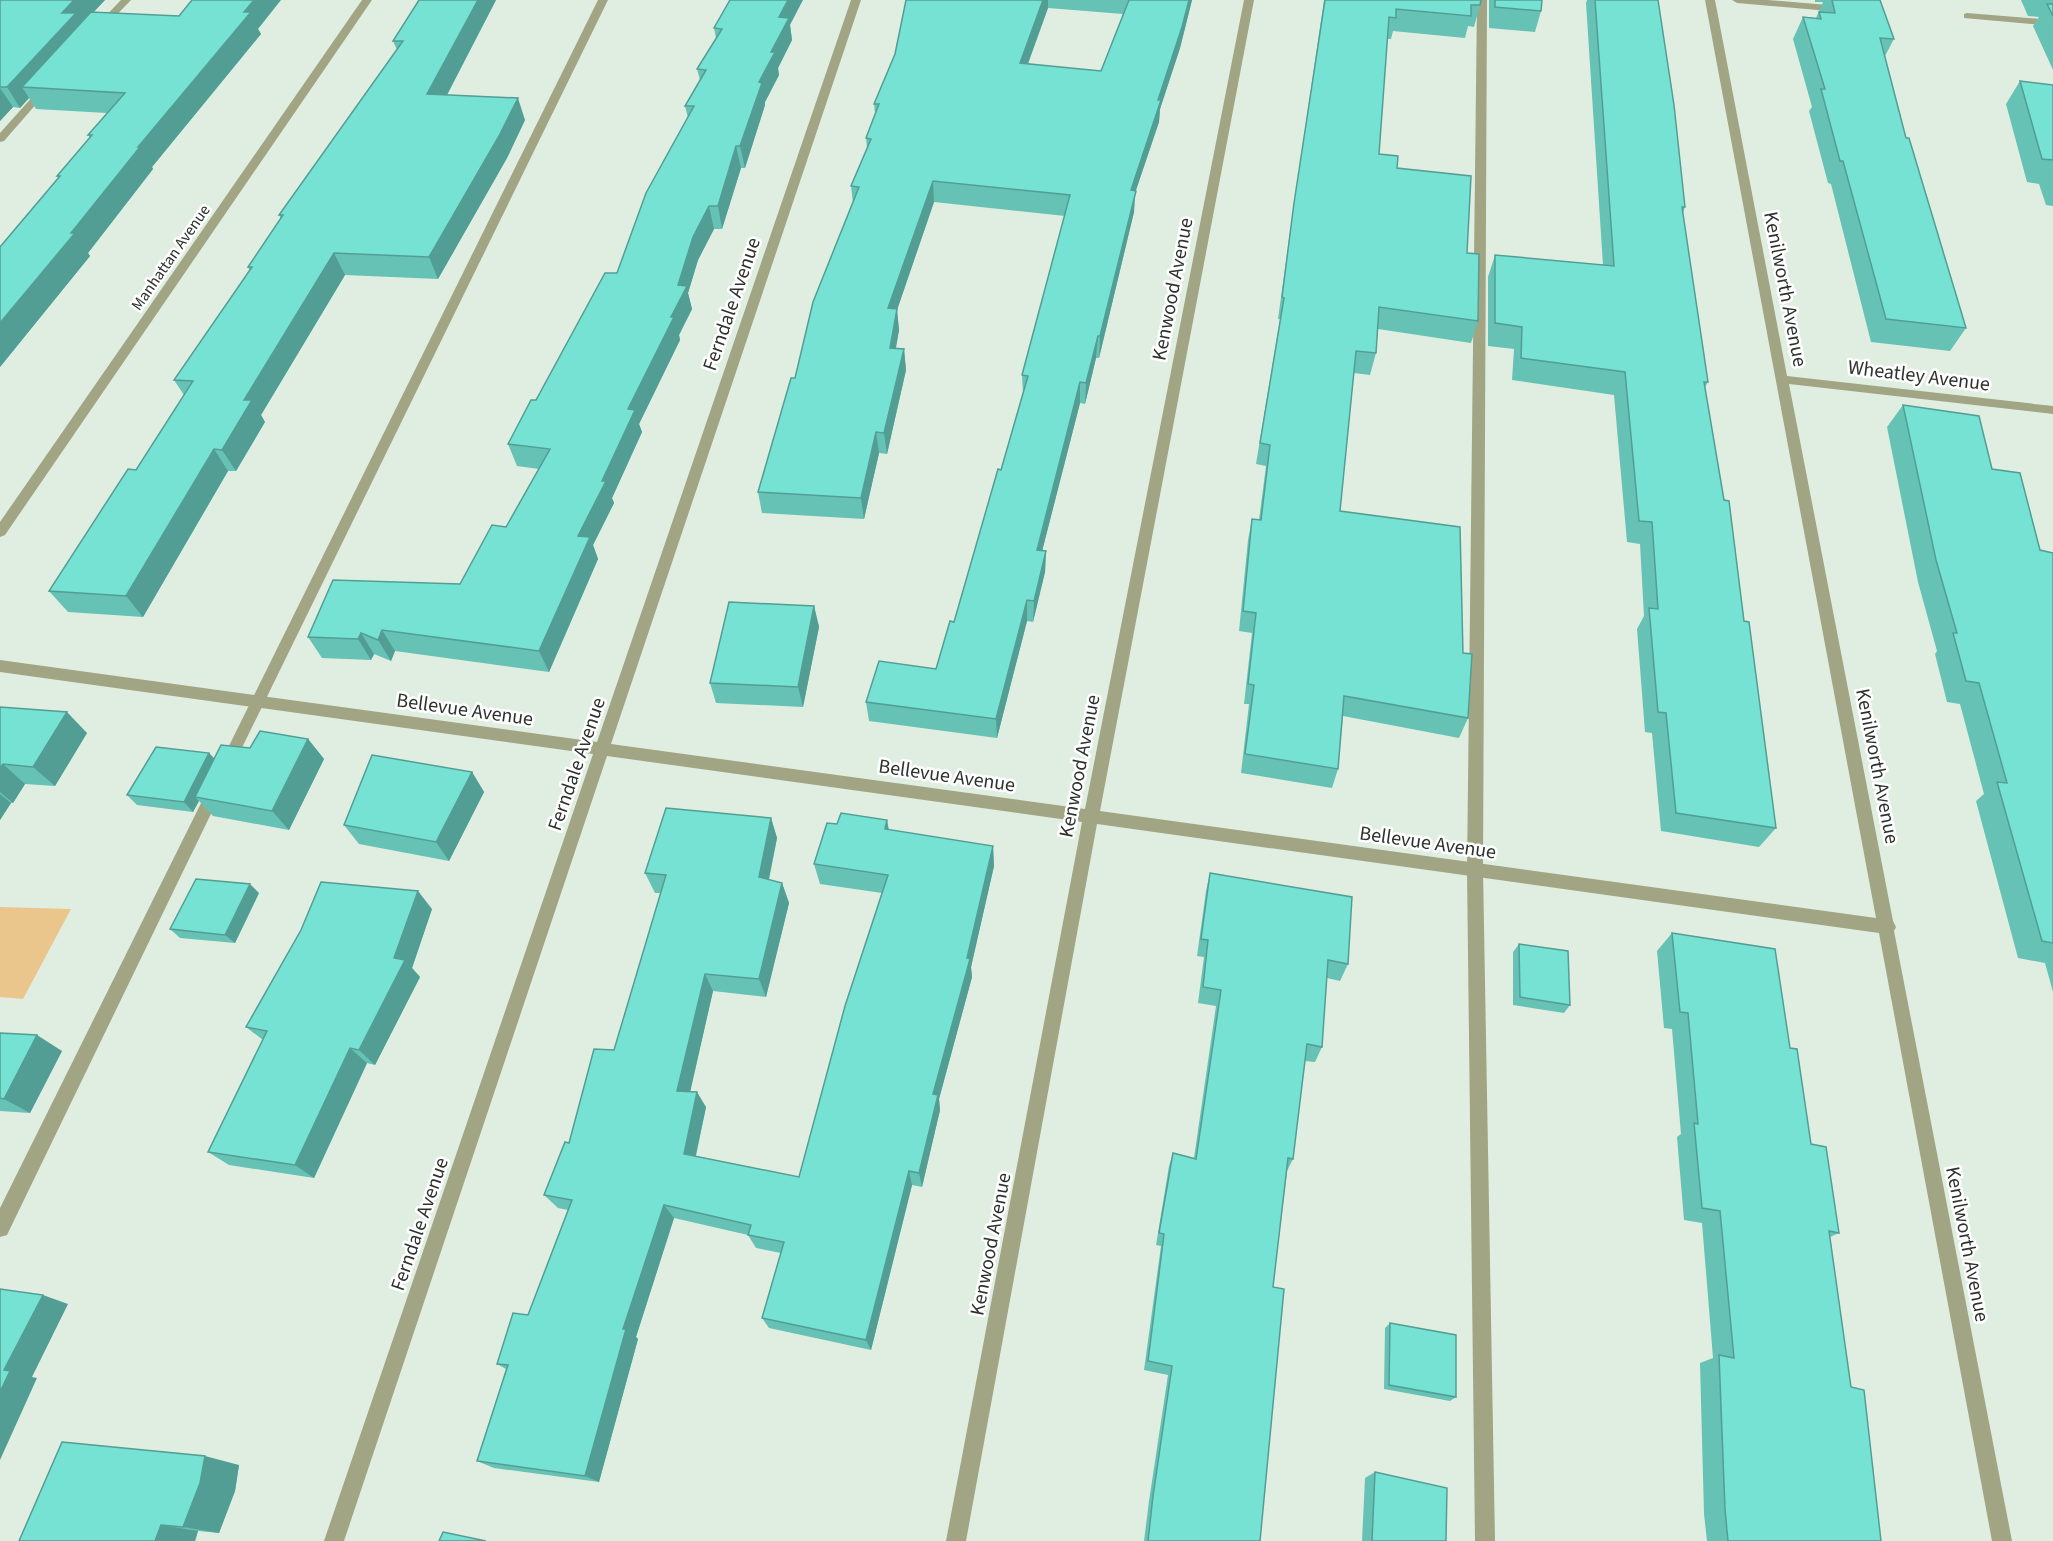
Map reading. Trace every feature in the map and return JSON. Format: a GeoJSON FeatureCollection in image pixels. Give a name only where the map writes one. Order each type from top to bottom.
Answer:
{"type":"FeatureCollection","features":[{"type":"Feature","properties":{"kind":"street"},"geometry":{"type":"LineString","coordinates":[[96,32],[126,0]]}},
{"type":"Feature","properties":{"kind":"street","name":"Manhattan Avenue"},"geometry":{"type":"LineString","coordinates":[[0,532],[367,0]]}},
{"type":"Feature","properties":{"kind":"street"},"geometry":{"type":"LineString","coordinates":[[0,1228],[603,0]]}},
{"type":"Feature","properties":{"kind":"street","name":"Ferndale Avenue"},"geometry":{"type":"LineString","coordinates":[[334,1541],[856,0]]}},
{"type":"Feature","properties":{"kind":"street","name":"Kenwood Avenue"},"geometry":{"type":"LineString","coordinates":[[956,1541],[1091,817],[1249,0]]}},
{"type":"Feature","properties":{"kind":"street"},"geometry":{"type":"LineString","coordinates":[[1482,0],[1474,870],[1485,1541]]}},
{"type":"Feature","properties":{"kind":"street","name":"Kenilworth Avenue"},"geometry":{"type":"LineString","coordinates":[[1710,0],[1888,927],[2002,1541]]}},
{"type":"Feature","properties":{"kind":"street"},"geometry":{"type":"LineString","coordinates":[[1737,0],[1855,10]]}},
{"type":"Feature","properties":{"kind":"street"},"geometry":{"type":"LineString","coordinates":[[1967,16],[2053,24]]}},
{"type":"Feature","properties":{"kind":"street"},"geometry":{"type":"LineString","coordinates":[[0,139],[51,81]]}},
{"type":"Feature","properties":{"kind":"street","name":"Wheatley Avenue"},"geometry":{"type":"LineString","coordinates":[[1781,379],[2053,410]]}},
{"type":"Feature","properties":{"kind":"street","name":"Bellevue Avenue"},"geometry":{"type":"LineString","coordinates":[[0,666],[1888,927]]}},
{"type":"Feature","properties":{"kind":"shaded area"},"geometry":{"type":"Polygon","coordinates":[[[0,907],[71,909],[23,999],[0,997],[0,907]]]}},
{"type":"Feature","properties":{"kind":"building"},"geometry":{"type":"Polygon","coordinates":[[[0,0],[74,0],[62,13],[76,13],[7,87],[0,87],[0,0]]]}},
{"type":"Feature","properties":{"kind":"building"},"geometry":{"type":"Polygon","coordinates":[[[192,0],[254,0],[244,12],[251,12],[138,147],[140,147],[71,233],[75,233],[0,323],[0,247],[92,135],[88,135],[125,93],[22,87],[91,12],[179,16],[192,0]]]}},
{"type":"Feature","properties":{"kind":"building"},"geometry":{"type":"Polygon","coordinates":[[[419,0],[478,0],[427,94],[518,98],[499,136],[429,257],[334,253],[244,400],[252,400],[222,450],[214,449],[126,596],[49,591],[128,469],[136,470],[193,381],[174,380],[252,267],[248,267],[283,215],[279,215],[403,41],[393,41],[419,0]]]}},
{"type":"Feature","properties":{"kind":"building"},"geometry":{"type":"Polygon","coordinates":[[[730,0],[788,0],[779,17],[789,18],[771,52],[775,52],[759,82],[762,83],[740,146],[736,146],[718,206],[709,206],[693,237],[678,285],[687,286],[628,409],[635,410],[602,481],[606,481],[578,536],[590,537],[539,651],[382,630],[378,640],[361,633],[358,639],[308,637],[333,580],[460,584],[492,525],[506,527],[550,449],[508,444],[531,400],[536,400],[605,273],[617,273],[646,193],[694,106],[685,106],[706,70],[697,69],[722,29],[714,28],[730,0]]]}},
{"type":"Feature","properties":{"kind":"building"},"geometry":{"type":"Polygon","coordinates":[[[906,0],[1043,0],[1020,63],[1101,71],[1129,0],[1189,0],[1158,100],[1161,100],[1131,190],[1136,191],[1100,336],[1098,336],[1086,383],[1080,382],[1037,550],[1046,551],[1034,601],[1027,600],[996,719],[866,702],[879,661],[936,669],[950,621],[954,622],[998,469],[1001,470],[1028,376],[1022,375],[1070,195],[933,181],[888,308],[897,309],[890,348],[904,349],[884,433],[876,432],[861,498],[758,492],[791,378],[795,378],[813,302],[859,187],[851,186],[871,139],[866,138],[879,104],[874,104],[895,54],[906,0]]]}},
{"type":"Feature","properties":{"kind":"building"},"geometry":{"type":"Polygon","coordinates":[[[1325,0],[1481,0],[1480,5],[1471,5],[1471,16],[1396,9],[1396,18],[1389,17],[1379,154],[1398,156],[1397,168],[1471,176],[1467,253],[1479,254],[1478,321],[1379,307],[1376,353],[1356,351],[1340,511],[1460,527],[1463,653],[1472,654],[1468,718],[1344,696],[1338,769],[1245,754],[1254,685],[1248,684],[1256,613],[1243,611],[1252,519],[1261,520],[1270,445],[1260,443],[1284,298],[1282,297],[1294,203],[1325,0]]]}},
{"type":"Feature","properties":{"kind":"building"},"geometry":{"type":"Polygon","coordinates":[[[1495,0],[1542,0],[1541,11],[1495,7],[1495,0]]]}},
{"type":"Feature","properties":{"kind":"building"},"geometry":{"type":"Polygon","coordinates":[[[1595,0],[1658,0],[1674,105],[1685,207],[1682,207],[1708,382],[1704,382],[1724,500],[1729,501],[1744,621],[1749,622],[1776,828],[1676,813],[1666,713],[1658,712],[1649,608],[1658,609],[1652,522],[1639,521],[1625,372],[1521,358],[1522,327],[1495,323],[1495,255],[1614,266],[1595,0]]]}},
{"type":"Feature","properties":{"kind":"building"},"geometry":{"type":"Polygon","coordinates":[[[1832,0],[1880,0],[1894,39],[1880,38],[1906,138],[1909,138],[1966,328],[1886,319],[1843,161],[1840,161],[1821,89],[1825,89],[1803,17],[1821,19],[1819,12],[1835,13],[1832,0]]]}},
{"type":"Feature","properties":{"kind":"building"},"geometry":{"type":"Polygon","coordinates":[[[2047,4],[2053,4],[2053,16],[2047,4]]]}},
{"type":"Feature","properties":{"kind":"building"},"geometry":{"type":"Polygon","coordinates":[[[2020,81],[2053,85],[2053,160],[2042,159],[2020,81]]]}},
{"type":"Feature","properties":{"kind":"building"},"geometry":{"type":"Polygon","coordinates":[[[1903,405],[1979,416],[1992,469],[2020,473],[2040,550],[2053,553],[2053,943],[2042,941],[1997,782],[2007,783],[1979,683],[1966,681],[1953,633],[1957,633],[1936,560],[1903,405]]]}},
{"type":"Feature","properties":{"kind":"building"},"geometry":{"type":"Polygon","coordinates":[[[729,602],[814,606],[798,687],[710,683],[729,602]]]}},
{"type":"Feature","properties":{"kind":"building"},"geometry":{"type":"Polygon","coordinates":[[[0,707],[67,712],[33,767],[3,764],[0,768],[0,707]]]}},
{"type":"Feature","properties":{"kind":"building"},"geometry":{"type":"Polygon","coordinates":[[[260,731],[308,739],[272,811],[195,797],[221,745],[250,748],[260,731]]]}},
{"type":"Feature","properties":{"kind":"building"},"geometry":{"type":"Polygon","coordinates":[[[156,747],[209,753],[184,802],[127,795],[156,747]]]}},
{"type":"Feature","properties":{"kind":"building"},"geometry":{"type":"Polygon","coordinates":[[[372,755],[472,772],[436,842],[344,825],[372,755]]]}},
{"type":"Feature","properties":{"kind":"building"},"geometry":{"type":"Polygon","coordinates":[[[666,808],[771,818],[759,877],[782,883],[759,979],[705,974],[677,1091],[697,1092],[684,1154],[799,1177],[845,1006],[888,875],[814,864],[827,823],[837,824],[841,813],[887,820],[885,829],[993,846],[967,958],[970,959],[933,1094],[938,1095],[919,1173],[909,1171],[866,1340],[762,1318],[784,1242],[748,1235],[751,1225],[664,1205],[623,1329],[626,1329],[585,1476],[477,1461],[508,1365],[497,1364],[513,1313],[528,1315],[572,1200],[544,1195],[565,1142],[569,1143],[594,1049],[614,1050],[666,875],[645,873],[666,808]]]}},
{"type":"Feature","properties":{"kind":"building"},"geometry":{"type":"Polygon","coordinates":[[[1210,873],[1352,897],[1348,964],[1328,960],[1322,1047],[1307,1044],[1293,1159],[1288,1158],[1273,1287],[1284,1289],[1260,1541],[1148,1541],[1172,1366],[1148,1361],[1164,1234],[1159,1233],[1173,1153],[1196,1159],[1221,990],[1203,987],[1208,940],[1201,939],[1210,873]]]}},
{"type":"Feature","properties":{"kind":"building"},"geometry":{"type":"Polygon","coordinates":[[[196,879],[250,884],[225,935],[170,929],[196,879]]]}},
{"type":"Feature","properties":{"kind":"building"},"geometry":{"type":"Polygon","coordinates":[[[321,882],[418,891],[394,958],[405,960],[359,1050],[350,1048],[295,1165],[208,1152],[267,1031],[246,1027],[301,930],[321,882]]]}},
{"type":"Feature","properties":{"kind":"building"},"geometry":{"type":"Polygon","coordinates":[[[1672,933],[1775,949],[1790,1048],[1797,1049],[1811,1144],[1826,1147],[1839,1233],[1829,1231],[1851,1387],[1864,1390],[1881,1541],[1728,1541],[1719,1355],[1734,1358],[1720,1211],[1702,1208],[1694,1123],[1698,1124],[1688,1013],[1680,1012],[1672,933]]]}},
{"type":"Feature","properties":{"kind":"building"},"geometry":{"type":"Polygon","coordinates":[[[1519,944],[1568,951],[1570,1005],[1520,997],[1519,944]]]}},
{"type":"Feature","properties":{"kind":"building"},"geometry":{"type":"Polygon","coordinates":[[[0,1033],[37,1035],[4,1099],[0,1098],[0,1033]]]}},
{"type":"Feature","properties":{"kind":"building"},"geometry":{"type":"Polygon","coordinates":[[[0,1289],[43,1295],[4,1370],[10,1371],[0,1392],[0,1289]]]}},
{"type":"Feature","properties":{"kind":"building"},"geometry":{"type":"Polygon","coordinates":[[[1390,1323],[1456,1335],[1456,1397],[1389,1385],[1390,1323]]]}},
{"type":"Feature","properties":{"kind":"building"},"geometry":{"type":"Polygon","coordinates":[[[62,1442],[205,1456],[200,1483],[183,1527],[161,1525],[155,1541],[19,1541],[62,1442]]]}},
{"type":"Feature","properties":{"kind":"building"},"geometry":{"type":"Polygon","coordinates":[[[1375,1472],[1447,1488],[1446,1541],[1372,1541],[1375,1472]]]}},
{"type":"Feature","properties":{"kind":"building"},"geometry":{"type":"Polygon","coordinates":[[[443,1532],[486,1541],[439,1541],[443,1532]]]}}]}
